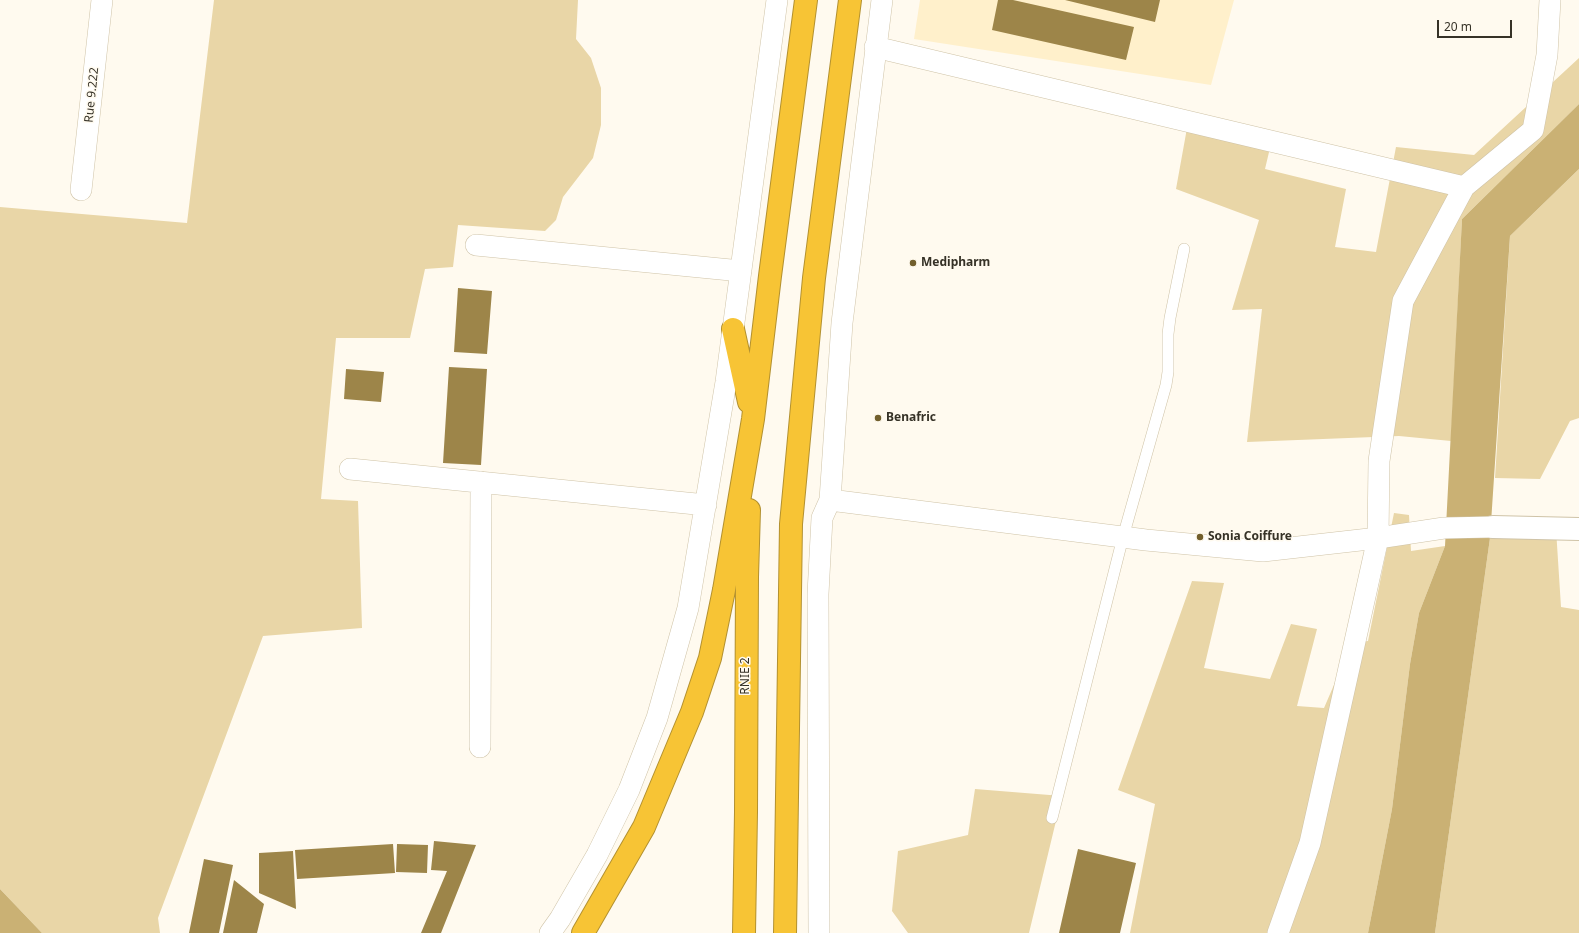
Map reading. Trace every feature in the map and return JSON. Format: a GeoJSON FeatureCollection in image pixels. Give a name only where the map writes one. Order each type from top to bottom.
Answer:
{"type":"FeatureCollection","features":[{"type":"Feature","properties":{"kind":"highway"},"geometry":{"type":"LineString","coordinates":[[583,933],[644,827],[692,712],[710,658],[724,590],[753,419],[806,0]]}},
{"type":"Feature","properties":{"kind":"highway"},"geometry":{"type":"LineString","coordinates":[[785,933],[791,524],[814,278],[850,0]]}},
{"type":"Feature","properties":{"kind":"highway"},"geometry":{"type":"LineString","coordinates":[[733,329],[753,419]]}},
{"type":"Feature","properties":{"kind":"highway","name":"RNIE 2"},"geometry":{"type":"LineString","coordinates":[[744,933],[747,577],[753,419]]}},
{"type":"Feature","properties":{"kind":"street","name":"Rue 9.222"},"geometry":{"type":"LineString","coordinates":[[82,190],[102,0]]}},
{"type":"Feature","properties":{"kind":"street"},"geometry":{"type":"LineString","coordinates":[[550,933],[560,919],[597,855],[629,790],[657,718],[688,608],[726,382],[776,0]]}},
{"type":"Feature","properties":{"kind":"street"},"geometry":{"type":"LineString","coordinates":[[819,933],[818,594],[822,518],[830,500],[842,323],[882,0]]}},
{"type":"Feature","properties":{"kind":"street"},"geometry":{"type":"LineString","coordinates":[[1278,933],[1310,843],[1378,538],[1379,460],[1403,301],[1464,187],[1533,130],[1547,55],[1550,0]]}},
{"type":"Feature","properties":{"kind":"street"},"geometry":{"type":"LineString","coordinates":[[876,47],[1464,187]]}},
{"type":"Feature","properties":{"kind":"street"},"geometry":{"type":"LineString","coordinates":[[476,245],[740,271]]}},
{"type":"Feature","properties":{"kind":"street"},"geometry":{"type":"LineString","coordinates":[[350,469],[706,504]]}},
{"type":"Feature","properties":{"kind":"street"},"geometry":{"type":"LineString","coordinates":[[480,747],[481,482]]}},
{"type":"Feature","properties":{"kind":"street"},"geometry":{"type":"LineString","coordinates":[[830,500],[1123,537],[1263,551],[1378,538],[1444,528],[1493,527],[1579,529]]}},
{"type":"Feature","properties":{"kind":"lane"},"geometry":{"type":"LineString","coordinates":[[1052,818],[1123,537],[1166,385],[1168,372],[1168,334],[1170,318],[1184,249]]}},
{"type":"Feature","properties":{"kind":"shaded area"},"geometry":{"type":"Polygon","coordinates":[[[214,0],[578,0],[576,39],[591,58],[601,88],[601,125],[593,158],[563,197],[556,220],[545,231],[458,225],[453,267],[425,269],[410,338],[336,338],[321,499],[358,501],[362,628],[263,636],[158,918],[160,933],[42,933],[0,889],[0,207],[187,223],[214,0]]]}},
{"type":"Feature","properties":{"kind":"shaded area"},"geometry":{"type":"Polygon","coordinates":[[[920,0],[1234,0],[1211,85],[914,39],[920,0]]]}},
{"type":"Feature","properties":{"kind":"shaded area"},"geometry":{"type":"Polygon","coordinates":[[[1579,58],[1579,104],[1462,219],[1451,441],[1399,436],[1247,442],[1262,309],[1232,310],[1259,220],[1176,189],[1189,117],[1274,131],[1265,169],[1346,189],[1335,247],[1376,252],[1396,147],[1474,155],[1579,58]]]}},
{"type":"Feature","properties":{"kind":"shaded area"},"geometry":{"type":"Polygon","coordinates":[[[1579,104],[1579,169],[1510,236],[1490,538],[1435,933],[1368,933],[1392,809],[1410,664],[1419,613],[1445,546],[1462,219],[1579,104]]]}},
{"type":"Feature","properties":{"kind":"shaded area"},"geometry":{"type":"Polygon","coordinates":[[[1579,169],[1579,418],[1570,421],[1540,479],[1495,478],[1510,236],[1579,169]]]}},
{"type":"Feature","properties":{"kind":"shaded area"},"geometry":{"type":"Polygon","coordinates":[[[1394,513],[1409,515],[1411,551],[1445,546],[1419,613],[1410,664],[1392,809],[1368,933],[1130,933],[1155,804],[1118,790],[1192,581],[1224,583],[1204,668],[1270,679],[1291,624],[1317,629],[1297,706],[1324,708],[1352,643],[1368,641],[1394,513]]]}},
{"type":"Feature","properties":{"kind":"shaded area"},"geometry":{"type":"Polygon","coordinates":[[[1556,529],[1561,607],[1579,610],[1579,933],[1435,933],[1490,538],[1514,538],[1556,529]]]}},
{"type":"Feature","properties":{"kind":"shaded area"},"geometry":{"type":"Polygon","coordinates":[[[975,789],[1062,796],[1029,933],[908,933],[892,911],[898,851],[968,835],[975,789]]]}},
{"type":"Feature","properties":{"kind":"shaded area"},"geometry":{"type":"Polygon","coordinates":[[[0,889],[42,933],[0,933],[0,889]]]}},
{"type":"Feature","properties":{"kind":"building"},"geometry":{"type":"Polygon","coordinates":[[[998,0],[1013,0],[1134,27],[1126,60],[992,30],[998,0]]]}},
{"type":"Feature","properties":{"kind":"building"},"geometry":{"type":"Polygon","coordinates":[[[1065,0],[1160,0],[1155,22],[1065,0]]]}},
{"type":"Feature","properties":{"kind":"building"},"geometry":{"type":"Polygon","coordinates":[[[458,288],[492,291],[487,354],[454,352],[458,288]]]}},
{"type":"Feature","properties":{"kind":"building"},"geometry":{"type":"Polygon","coordinates":[[[449,367],[487,369],[481,465],[443,463],[449,367]]]}},
{"type":"Feature","properties":{"kind":"building"},"geometry":{"type":"Polygon","coordinates":[[[346,369],[384,372],[381,402],[344,399],[346,369]]]}},
{"type":"Feature","properties":{"kind":"building"},"geometry":{"type":"Polygon","coordinates":[[[434,841],[476,845],[441,933],[421,933],[447,871],[431,870],[434,841]]]}},
{"type":"Feature","properties":{"kind":"building"},"geometry":{"type":"Polygon","coordinates":[[[393,844],[395,873],[297,879],[295,850],[393,844]]]}},
{"type":"Feature","properties":{"kind":"building"},"geometry":{"type":"Polygon","coordinates":[[[397,844],[428,845],[427,873],[396,872],[397,844]]]}},
{"type":"Feature","properties":{"kind":"building"},"geometry":{"type":"Polygon","coordinates":[[[1078,849],[1136,863],[1120,933],[1059,933],[1078,849]]]}},
{"type":"Feature","properties":{"kind":"building"},"geometry":{"type":"Polygon","coordinates":[[[293,851],[296,909],[259,893],[259,853],[293,851]]]}},
{"type":"Feature","properties":{"kind":"building"},"geometry":{"type":"Polygon","coordinates":[[[204,859],[233,865],[219,933],[189,933],[204,859]]]}},
{"type":"Feature","properties":{"kind":"building"},"geometry":{"type":"Polygon","coordinates":[[[234,880],[264,904],[257,933],[223,933],[234,880]]]}},
{"type":"Feature","properties":{"kind":"place","name":"Medipharm"},"geometry":{"type":"Point","coordinates":[913,263]}},
{"type":"Feature","properties":{"kind":"place","name":"Benafric"},"geometry":{"type":"Point","coordinates":[878,418]}},
{"type":"Feature","properties":{"kind":"place","name":"Sonia Coiffure"},"geometry":{"type":"Point","coordinates":[1200,537]}}]}
